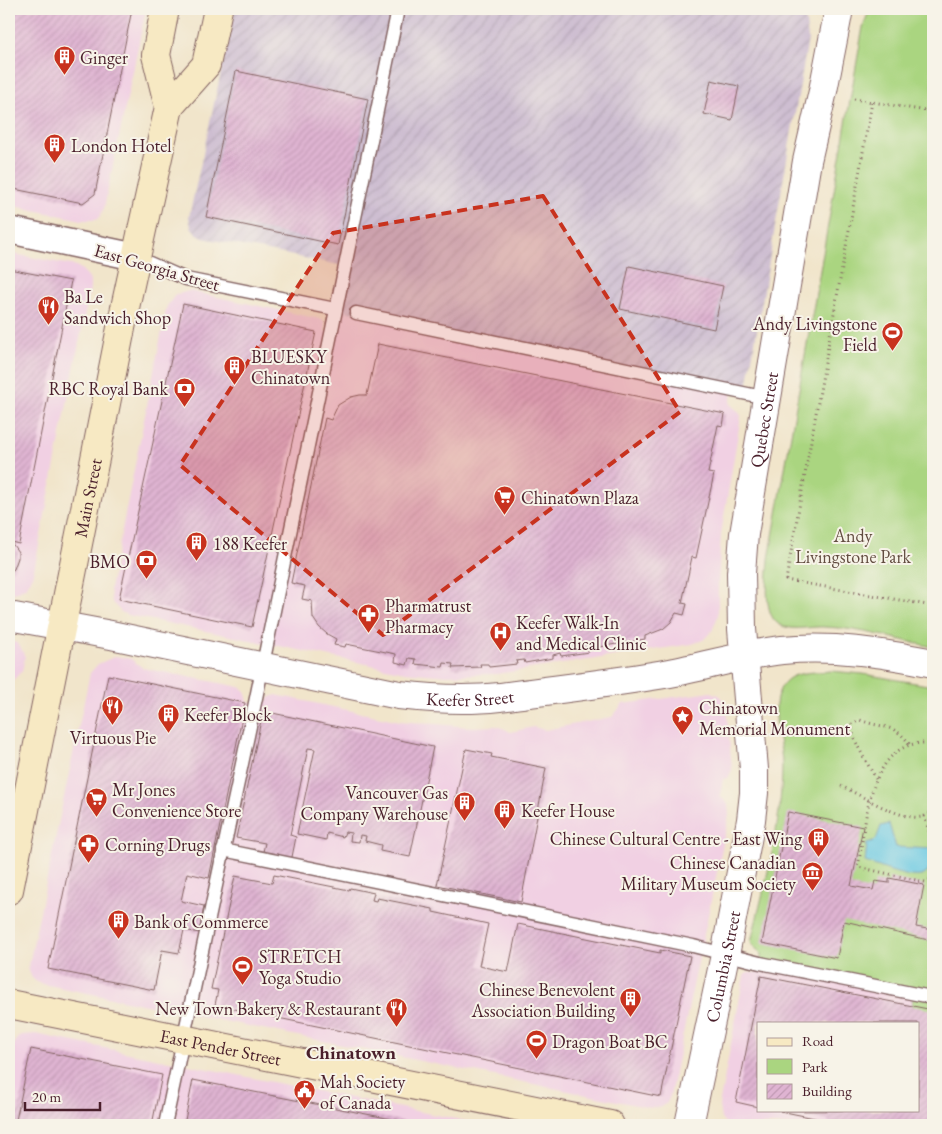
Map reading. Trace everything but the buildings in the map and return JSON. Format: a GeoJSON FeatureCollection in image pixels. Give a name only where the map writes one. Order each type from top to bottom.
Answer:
{"type":"FeatureCollection","features":[{"type":"Feature","properties":{"kind":"main road","name":"Main Street"},"geometry":{"type":"LineString","coordinates":[[9,890],[136,257],[169,107],[156,55],[165,9]]}},
{"type":"Feature","properties":{"kind":"main road","name":"Main Street"},"geometry":{"type":"LineString","coordinates":[[169,107],[206,65],[218,9]]}},
{"type":"Feature","properties":{"kind":"main road","name":"East Pender Street"},"geometry":{"type":"LineString","coordinates":[[9,1004],[610,1125]]}},
{"type":"Feature","properties":{"kind":"street","name":"Quebec Street"},"geometry":{"type":"LineString","coordinates":[[744,657],[741,574],[744,534],[807,161],[824,91],[839,9]]}},
{"type":"Feature","properties":{"kind":"street","name":"East Georgia Street"},"geometry":{"type":"LineString","coordinates":[[9,230],[136,257]]}},
{"type":"Feature","properties":{"kind":"street","name":"Keefer Street"},"geometry":{"type":"LineString","coordinates":[[9,616],[399,695],[440,700],[473,700],[669,673],[781,650],[818,648],[865,651],[933,663]]}},
{"type":"Feature","properties":{"kind":"street","name":"Columbia Street"},"geometry":{"type":"LineString","coordinates":[[689,1125],[751,820],[754,769],[744,657]]}},
{"type":"Feature","properties":{"kind":"lane"},"geometry":{"type":"LineString","coordinates":[[165,1125],[224,850],[398,9]]}},
{"type":"Feature","properties":{"kind":"lane","name":"East Georgia Street"},"geometry":{"type":"LineString","coordinates":[[136,257],[186,279],[335,309]]}},
{"type":"Feature","properties":{"kind":"lane"},"geometry":{"type":"LineString","coordinates":[[356,313],[767,398]]}},
{"type":"Feature","properties":{"kind":"lane"},"geometry":{"type":"LineString","coordinates":[[224,850],[693,946],[724,955],[926,996]]}},
{"type":"Feature","properties":{"kind":"path"},"geometry":{"type":"LineString","coordinates":[[854,99],[933,112]]}},
{"type":"Feature","properties":{"kind":"path"},"geometry":{"type":"LineString","coordinates":[[872,102],[786,580],[933,606]]}},
{"type":"Feature","properties":{"kind":"path"},"geometry":{"type":"LineString","coordinates":[[876,780],[854,737],[852,724],[860,720],[873,726],[894,729],[903,735],[910,745]]}},
{"type":"Feature","properties":{"kind":"path"},"geometry":{"type":"LineString","coordinates":[[933,742],[910,745],[891,757],[876,780],[870,799],[858,866],[925,882],[933,878]]}},
{"type":"Feature","properties":{"kind":"path"},"geometry":{"type":"LineString","coordinates":[[841,786],[891,811],[912,817],[924,816],[933,812]]}},
{"type":"Feature","properties":{"kind":"path"},"geometry":{"type":"LineString","coordinates":[[924,816],[933,843]]}},
{"type":"Feature","properties":{"kind":"highlighted area"},"geometry":{"type":"Polygon","coordinates":[[[543,196],[680,412],[383,635],[180,465],[333,233],[543,196]]]}},
{"type":"Feature","properties":{"kind":"shaded area"},"geometry":{"type":"Polygon","coordinates":[[[9,9],[146,9],[104,208],[96,220],[82,220],[9,205],[9,9]]]}},
{"type":"Feature","properties":{"kind":"shaded area"},"geometry":{"type":"Polygon","coordinates":[[[235,9],[793,9],[798,11],[804,16],[808,39],[746,393],[335,309],[344,266],[203,238],[198,235],[191,227],[189,217],[235,9]]]}},
{"type":"Feature","properties":{"kind":"shaded area"},"geometry":{"type":"Polygon","coordinates":[[[9,253],[76,266],[87,275],[90,281],[90,288],[35,565],[27,586],[9,595],[9,253]]]}},
{"type":"Feature","properties":{"kind":"shaded area"},"geometry":{"type":"Polygon","coordinates":[[[189,291],[320,319],[325,322],[325,331],[330,332],[335,309],[733,390],[730,404],[741,416],[721,534],[718,616],[712,631],[703,640],[692,644],[497,674],[437,675],[405,672],[121,612],[112,602],[110,589],[167,306],[175,295],[189,291]]]}},
{"type":"Feature","properties":{"kind":"shaded area"},"geometry":{"type":"Polygon","coordinates":[[[9,641],[17,643],[25,657],[22,671],[11,682],[9,694],[9,641]]]}},
{"type":"Feature","properties":{"kind":"shaded area"},"geometry":{"type":"Polygon","coordinates":[[[116,656],[131,659],[143,668],[240,687],[245,690],[248,702],[262,705],[276,695],[400,721],[470,727],[496,726],[510,732],[534,727],[545,730],[612,717],[623,704],[710,692],[719,695],[726,704],[732,770],[728,778],[723,779],[720,796],[728,804],[729,815],[667,1103],[660,1107],[651,1108],[38,983],[32,978],[28,969],[90,673],[98,664],[116,656]]]}},
{"type":"Feature","properties":{"kind":"shaded area"},"geometry":{"type":"Polygon","coordinates":[[[760,963],[914,993],[907,1022],[757,1022],[757,1112],[887,1112],[884,1125],[728,1125],[721,1119],[719,1106],[744,976],[747,973],[758,972],[760,963]]]}},
{"type":"Feature","properties":{"kind":"shaded area"},"geometry":{"type":"Polygon","coordinates":[[[35,1034],[486,1125],[9,1125],[9,1062],[12,1048],[18,1037],[35,1034]]]}},
{"type":"Feature","properties":{"kind":"green space","name":"Andy Livingstone Park"},"geometry":{"type":"Polygon","coordinates":[[[874,9],[933,9],[933,647],[837,628],[787,627],[776,622],[772,617],[768,601],[769,559],[863,27],[867,16],[874,9]]]}},
{"type":"Feature","properties":{"kind":"green space"},"geometry":{"type":"Polygon","coordinates":[[[831,671],[863,674],[933,686],[933,1125],[884,1125],[887,1112],[920,1112],[920,1022],[907,1022],[914,993],[760,963],[762,954],[751,942],[772,854],[779,810],[782,765],[776,704],[778,695],[786,681],[791,677],[804,673],[831,671]]]}},
{"type":"Feature","properties":{"kind":"water"},"geometry":{"type":"Polygon","coordinates":[[[889,824],[896,847],[933,849],[933,864],[924,875],[903,875],[865,862],[867,843],[876,840],[881,826],[889,824]]]}},
{"type":"Feature","properties":{"kind":"place","name":"Ginger"},"geometry":{"type":"Point","coordinates":[64,76]}},
{"type":"Feature","properties":{"kind":"place","name":"London Hotel"},"geometry":{"type":"Point","coordinates":[55,164]}},
{"type":"Feature","properties":{"kind":"place","name":"Ba Le Sandwich Shop"},"geometry":{"type":"Point","coordinates":[48,325]}},
{"type":"Feature","properties":{"kind":"place","name":"Andy Livingstone Field"},"geometry":{"type":"Point","coordinates":[893,352]}},
{"type":"Feature","properties":{"kind":"place","name":"BLUESKY Chinatown"},"geometry":{"type":"Point","coordinates":[235,385]}},
{"type":"Feature","properties":{"kind":"place","name":"RBC Royal Bank"},"geometry":{"type":"Point","coordinates":[184,407]}},
{"type":"Feature","properties":{"kind":"place","name":"Chinatown Plaza"},"geometry":{"type":"Point","coordinates":[505,516]}},
{"type":"Feature","properties":{"kind":"place","name":"188 Keefer"},"geometry":{"type":"Point","coordinates":[197,562]}},
{"type":"Feature","properties":{"kind":"place","name":"BMO"},"geometry":{"type":"Point","coordinates":[146,580]}},
{"type":"Feature","properties":{"kind":"place","name":"Pharmatrust Pharmacy"},"geometry":{"type":"Point","coordinates":[369,634]}},
{"type":"Feature","properties":{"kind":"place","name":"Keefer Walk-In and Medical Clinic"},"geometry":{"type":"Point","coordinates":[500,651]}},
{"type":"Feature","properties":{"kind":"place","name":"Virtuous Pie"},"geometry":{"type":"Point","coordinates":[113,726]}},
{"type":"Feature","properties":{"kind":"place","name":"Keefer Block"},"geometry":{"type":"Point","coordinates":[168,733]}},
{"type":"Feature","properties":{"kind":"place","name":"Chinatown Memorial Monument"},"geometry":{"type":"Point","coordinates":[683,736]}},
{"type":"Feature","properties":{"kind":"place","name":"Mr Jones Convenience Store"},"geometry":{"type":"Point","coordinates":[96,818]}},
{"type":"Feature","properties":{"kind":"place","name":"Vancouver Gas Company Warehouse"},"geometry":{"type":"Point","coordinates":[464,821]}},
{"type":"Feature","properties":{"kind":"place","name":"Keefer House"},"geometry":{"type":"Point","coordinates":[505,829]}},
{"type":"Feature","properties":{"kind":"place","name":"Chinese Cultural Centre - East Wing"},"geometry":{"type":"Point","coordinates":[818,857]}},
{"type":"Feature","properties":{"kind":"place","name":"Corning Drugs"},"geometry":{"type":"Point","coordinates":[89,863]}},
{"type":"Feature","properties":{"kind":"place","name":"Chinese Canadian Military Museum Society"},"geometry":{"type":"Point","coordinates":[812,891]}},
{"type":"Feature","properties":{"kind":"place","name":"Bank of Commerce"},"geometry":{"type":"Point","coordinates":[118,940]}},
{"type":"Feature","properties":{"kind":"place","name":"STRETCH Yoga Studio"},"geometry":{"type":"Point","coordinates":[243,985]}},
{"type":"Feature","properties":{"kind":"place","name":"Chinese Benevolent Association Building"},"geometry":{"type":"Point","coordinates":[631,1018]}},
{"type":"Feature","properties":{"kind":"place","name":"New Town Bakery & Restaurant"},"geometry":{"type":"Point","coordinates":[397,1027]}},
{"type":"Feature","properties":{"kind":"place","name":"Dragon Boat BC"},"geometry":{"type":"Point","coordinates":[536,1060]}},
{"type":"Feature","properties":{"kind":"place","name":"Mah Society of Canada"},"geometry":{"type":"Point","coordinates":[304,1110]}},
{"type":"Feature","properties":{"kind":"district","name":"Chinatown"},"geometry":{"type":"Point","coordinates":[351,1052]}}]}
